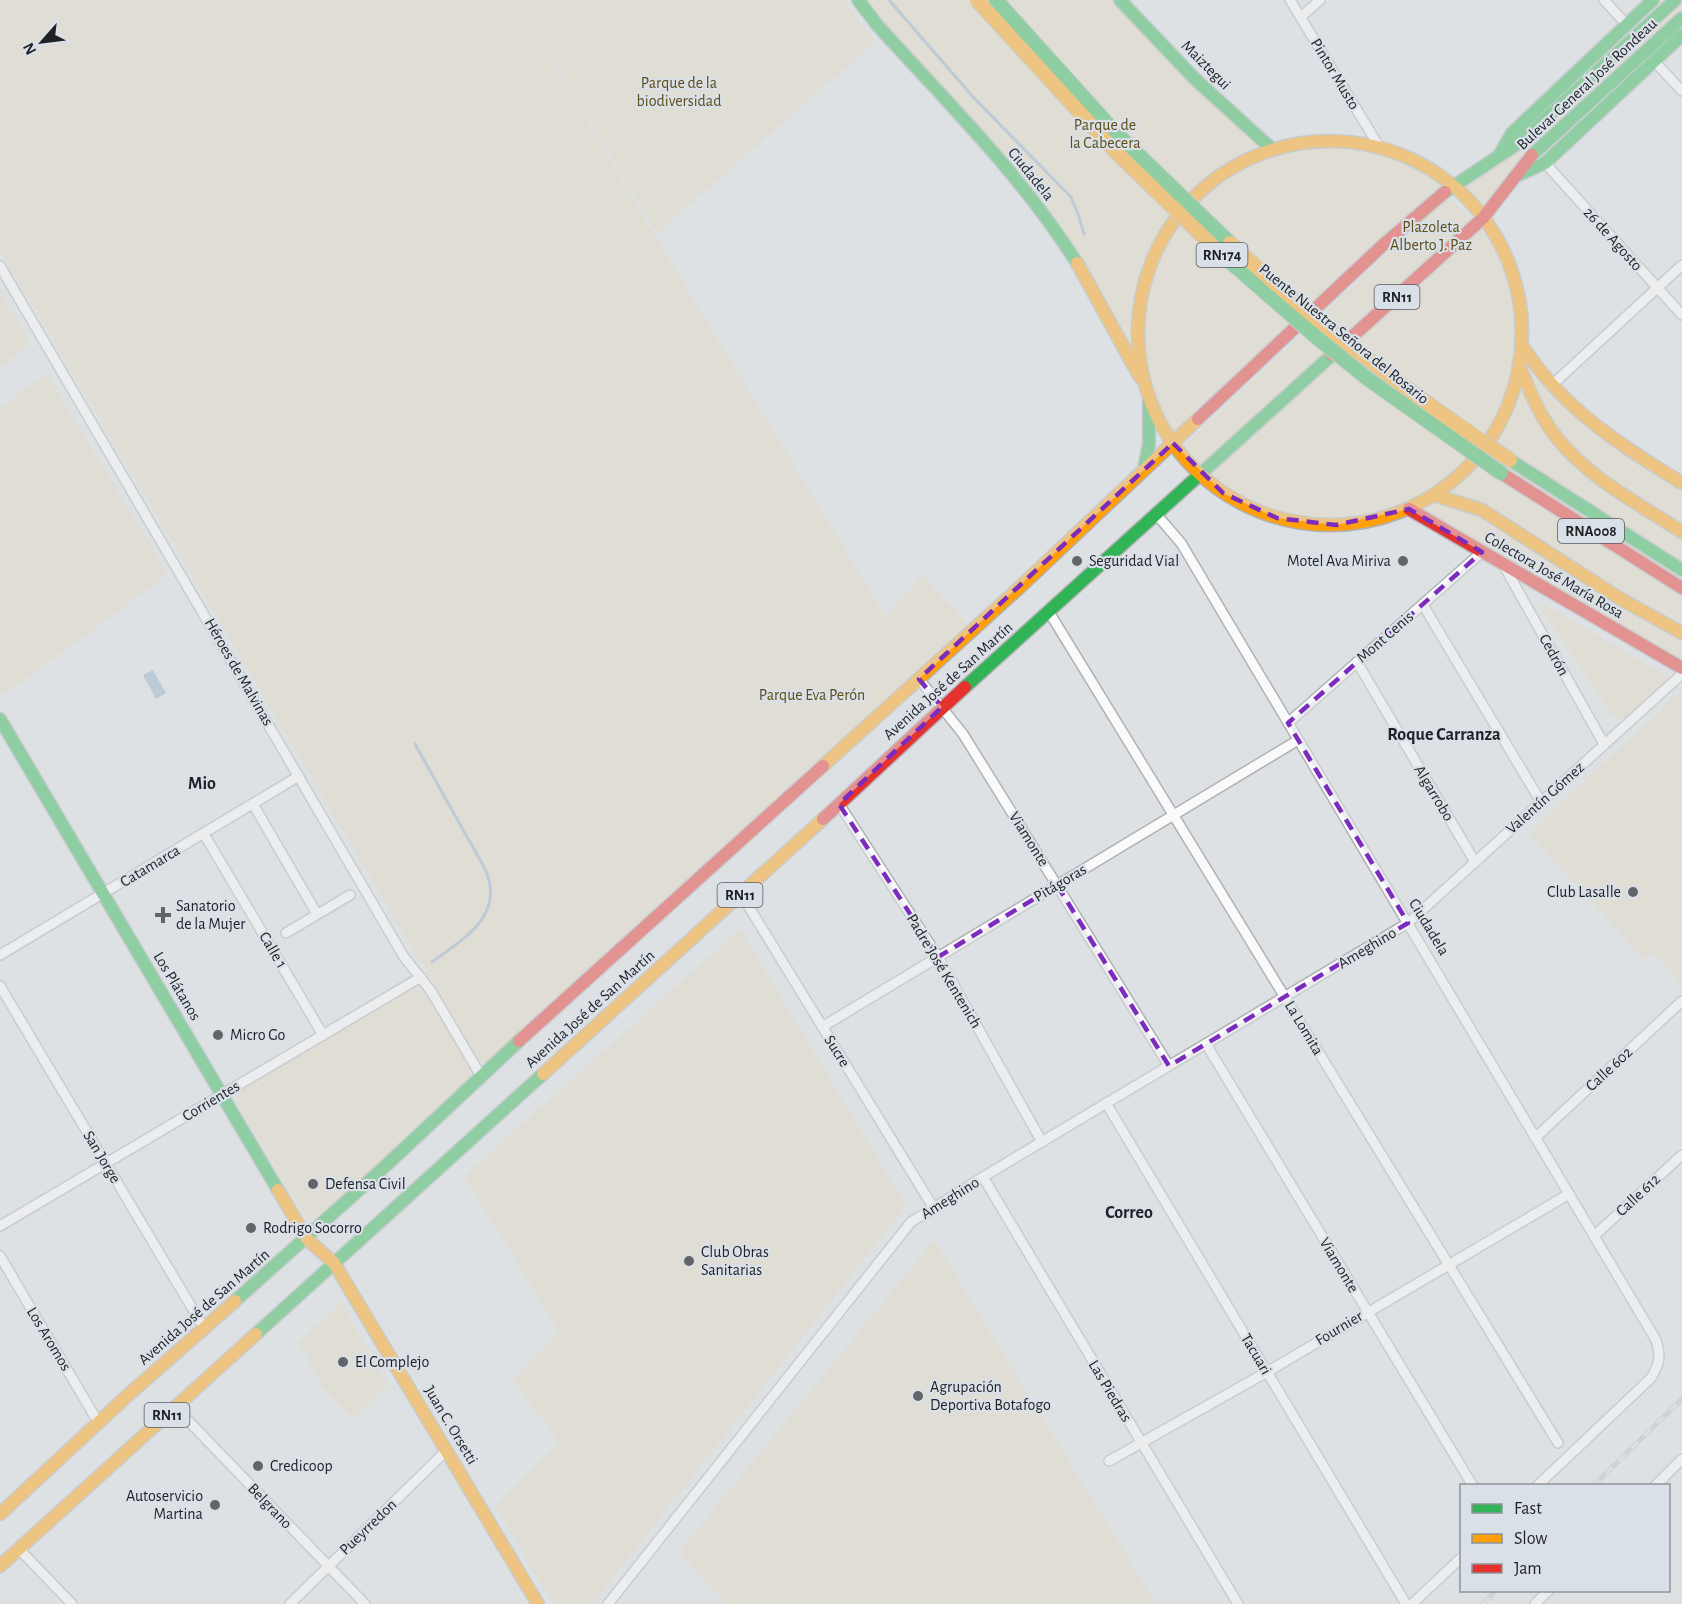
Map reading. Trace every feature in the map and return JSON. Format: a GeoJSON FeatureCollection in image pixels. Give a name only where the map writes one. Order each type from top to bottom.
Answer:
{"type":"FeatureCollection","features":[{"type":"Feature","properties":{"kind":"main road","name":"Ciudadela"},"geometry":{"type":"LineString","coordinates":[[858,0],[878,26],[1019,182],[1059,236],[1089,283],[1173,443],[1200,474],[1223,493],[1250,508],[1277,518],[1308,524],[1336,525],[1368,522],[1409,509],[1434,495],[1460,475],[1487,443],[1511,396],[1519,365],[1521,344],[1520,310],[1513,273],[1502,244],[1484,218],[1453,186],[1407,158],[1380,148],[1321,141],[1273,150],[1237,165],[1195,196],[1176,218],[1159,246],[1147,275],[1138,322],[1142,369],[1148,394]]}},
{"type":"Feature","properties":{"kind":"main road","name":"Puente Nuestra Señora del Rosario"},"geometry":{"type":"LineString","coordinates":[[977,0],[1078,114],[1197,232],[1272,300],[1369,379],[1501,473]]}},
{"type":"Feature","properties":{"kind":"main road","name":"Puente Nuestra Señora del Rosario"},"geometry":{"type":"LineString","coordinates":[[996,0],[1124,141],[1206,220],[1331,331],[1449,420],[1510,460]]}},
{"type":"Feature","properties":{"kind":"main road","name":"Maiztegui"},"geometry":{"type":"LineString","coordinates":[[1120,0],[1215,97],[1273,150]]}},
{"type":"Feature","properties":{"kind":"main road","name":"Bulevar General José Rondeau"},"geometry":{"type":"LineString","coordinates":[[1500,153],[1512,133],[1653,0]]}},
{"type":"Feature","properties":{"kind":"main road","name":"Bulevar General José Rondeau"},"geometry":{"type":"LineString","coordinates":[[1173,443],[1374,253],[1453,186],[1520,141],[1675,0]]}},
{"type":"Feature","properties":{"kind":"main road","name":"Bulevar General José Rondeau"},"geometry":{"type":"LineString","coordinates":[[1200,474],[1484,218],[1534,152],[1682,18]]}},
{"type":"Feature","properties":{"kind":"main road","name":"Bulevar General José Rondeau"},"geometry":{"type":"LineString","coordinates":[[1516,176],[1545,163],[1682,35]]}},
{"type":"Feature","properties":{"kind":"main road"},"geometry":{"type":"LineString","coordinates":[[1521,344],[1533,365],[1551,386],[1596,427],[1647,462],[1682,482]]}},
{"type":"Feature","properties":{"kind":"main road"},"geometry":{"type":"LineString","coordinates":[[1519,365],[1541,414],[1558,439],[1578,459],[1682,532]]}},
{"type":"Feature","properties":{"kind":"main road"},"geometry":{"type":"LineString","coordinates":[[1144,469],[1149,444],[1148,394]]}},
{"type":"Feature","properties":{"kind":"main road","name":"Avenida José de San Martín"},"geometry":{"type":"LineString","coordinates":[[0,1514],[98,1422],[308,1239],[427,1130],[481,1076],[1021,586],[1173,443]]}},
{"type":"Feature","properties":{"kind":"main road","name":"RNA008"},"geometry":{"type":"LineString","coordinates":[[1510,460],[1682,570]]}},
{"type":"Feature","properties":{"kind":"main road","name":"RNA008"},"geometry":{"type":"LineString","coordinates":[[1501,473],[1682,588]]}},
{"type":"Feature","properties":{"kind":"main road","name":"Avenida José de San Martín"},"geometry":{"type":"LineString","coordinates":[[0,1566],[1200,474]]}},
{"type":"Feature","properties":{"kind":"main road"},"geometry":{"type":"LineString","coordinates":[[1434,495],[1482,510],[1619,598],[1682,633]]}},
{"type":"Feature","properties":{"kind":"main road","name":"Colectora José María Rosa"},"geometry":{"type":"LineString","coordinates":[[1409,509],[1682,668]]}},
{"type":"Feature","properties":{"kind":"main road","name":"Los Plátanos"},"geometry":{"type":"LineString","coordinates":[[0,719],[308,1239],[334,1263]]}},
{"type":"Feature","properties":{"kind":"main road","name":"Juan C. Orsetti"},"geometry":{"type":"LineString","coordinates":[[334,1263],[538,1604]]}},
{"type":"Feature","properties":{"kind":"street","name":"Pintor Musto"},"geometry":{"type":"LineString","coordinates":[[1290,0],[1380,148]]}},
{"type":"Feature","properties":{"kind":"street"},"geometry":{"type":"LineString","coordinates":[[1301,17],[1320,0]]}},
{"type":"Feature","properties":{"kind":"street"},"geometry":{"type":"LineString","coordinates":[[1604,0],[1627,25]]}},
{"type":"Feature","properties":{"kind":"street"},"geometry":{"type":"LineString","coordinates":[[1654,61],[1682,91]]}},
{"type":"Feature","properties":{"kind":"street","name":"26 de Agosto"},"geometry":{"type":"LineString","coordinates":[[1545,163],[1682,315]]}},
{"type":"Feature","properties":{"kind":"street"},"geometry":{"type":"LineString","coordinates":[[1551,386],[1682,265]]}},
{"type":"Feature","properties":{"kind":"street","name":"Héroes de Malvinas"},"geometry":{"type":"LineString","coordinates":[[0,266],[404,957],[421,976],[481,1076]]}},
{"type":"Feature","properties":{"kind":"street","name":"Ciudadela"},"geometry":{"type":"LineString","coordinates":[[1156,514],[1181,543],[1656,1340],[1660,1363],[1651,1378],[1538,1484]]}},
{"type":"Feature","properties":{"kind":"street","name":"Mont Cenis"},"geometry":{"type":"LineString","coordinates":[[1288,723],[1482,552]]}},
{"type":"Feature","properties":{"kind":"street","name":"Cedrón"},"geometry":{"type":"LineString","coordinates":[[1504,566],[1604,744]]}},
{"type":"Feature","properties":{"kind":"street"},"geometry":{"type":"LineString","coordinates":[[1423,604],[1541,802]]}},
{"type":"Feature","properties":{"kind":"street","name":"La Lomita"},"geometry":{"type":"LineString","coordinates":[[1049,612],[1558,1443]]}},
{"type":"Feature","properties":{"kind":"street","name":"Algarrobo"},"geometry":{"type":"LineString","coordinates":[[1357,662],[1475,862]]}},
{"type":"Feature","properties":{"kind":"street","name":"Valentín Gómez"},"geometry":{"type":"LineString","coordinates":[[1408,924],[1682,674]]}},
{"type":"Feature","properties":{"kind":"street","name":"Viamonte"},"geometry":{"type":"LineString","coordinates":[[919,679],[963,734],[1169,1066]]}},
{"type":"Feature","properties":{"kind":"street","name":"Pitágoras"},"geometry":{"type":"LineString","coordinates":[[822,1027],[1299,740]]}},
{"type":"Feature","properties":{"kind":"street","name":"Catamarca"},"geometry":{"type":"LineString","coordinates":[[0,955],[299,777]]}},
{"type":"Feature","properties":{"kind":"street"},"geometry":{"type":"LineString","coordinates":[[253,804],[318,914]]}},
{"type":"Feature","properties":{"kind":"street","name":"Padre José Kentenich"},"geometry":{"type":"LineString","coordinates":[[839,804],[939,957],[1042,1142]]}},
{"type":"Feature","properties":{"kind":"street","name":"Calle 1"},"geometry":{"type":"LineString","coordinates":[[204,834],[323,1035]]}},
{"type":"Feature","properties":{"kind":"street","name":"Sucre"},"geometry":{"type":"LineString","coordinates":[[741,894],[933,1208]]}},
{"type":"Feature","properties":{"kind":"street"},"geometry":{"type":"LineString","coordinates":[[286,933],[350,895]]}},
{"type":"Feature","properties":{"kind":"street","name":"Ameghino"},"geometry":{"type":"LineString","coordinates":[[608,1604],[911,1222],[1408,924]]}},
{"type":"Feature","properties":{"kind":"street","name":"Corrientes"},"geometry":{"type":"LineString","coordinates":[[0,1226],[421,976]]}},
{"type":"Feature","properties":{"kind":"street","name":"San Jorge"},"geometry":{"type":"LineString","coordinates":[[0,986],[204,1328]]}},
{"type":"Feature","properties":{"kind":"street","name":"Calle 602"},"geometry":{"type":"LineString","coordinates":[[1535,1137],[1682,1000]]}},
{"type":"Feature","properties":{"kind":"street","name":"Viamonte"},"geometry":{"type":"LineString","coordinates":[[1206,1044],[1472,1484]]}},
{"type":"Feature","properties":{"kind":"street","name":"Tacuari"},"geometry":{"type":"LineString","coordinates":[[1106,1103],[1406,1604]]}},
{"type":"Feature","properties":{"kind":"street","name":"Calle 612"},"geometry":{"type":"LineString","coordinates":[[1594,1236],[1682,1155]]}},
{"type":"Feature","properties":{"kind":"street","name":"Las Piedras"},"geometry":{"type":"LineString","coordinates":[[983,1177],[1238,1604]]}},
{"type":"Feature","properties":{"kind":"street","name":"Fournier"},"geometry":{"type":"LineString","coordinates":[[1109,1461],[1267,1372],[1569,1194]]}},
{"type":"Feature","properties":{"kind":"street","name":"Los Aromos"},"geometry":{"type":"LineString","coordinates":[[0,1256],[98,1422]]}},
{"type":"Feature","properties":{"kind":"street","name":"Belgrano"},"geometry":{"type":"LineString","coordinates":[[175,1407],[365,1604]]}},
{"type":"Feature","properties":{"kind":"street","name":"Pueyrredon"},"geometry":{"type":"LineString","coordinates":[[290,1604],[447,1450]]}},
{"type":"Feature","properties":{"kind":"street"},"geometry":{"type":"LineString","coordinates":[[1656,1484],[1682,1459]]}},
{"type":"Feature","properties":{"kind":"street"},"geometry":{"type":"LineString","coordinates":[[19,1549],[72,1604]]}},
{"type":"Feature","properties":{"kind":"street"},"geometry":{"type":"LineString","coordinates":[[1412,1604],[1460,1558]]}},
{"type":"Feature","properties":{"kind":"street"},"geometry":{"type":"LineString","coordinates":[[1535,1604],[1547,1592]]}},
{"type":"Feature","properties":{"kind":"highlighted area"},"geometry":{"type":"Polygon","coordinates":[[[1173,443],[1223,493],[1277,518],[1336,525],[1409,509],[1482,552],[1288,723],[1408,923],[1169,1066],[1057,885],[938,957],[839,804],[942,707],[919,679],[1173,443]]]}},
{"type":"Feature","properties":{"kind":"green space","name":"Parque Eva Perón"},"geometry":{"type":"Polygon","coordinates":[[[0,0],[516,0],[885,616],[922,575],[968,625],[487,1063],[480,1062],[477,1057],[0,251],[0,0]]]}},
{"type":"Feature","properties":{"kind":"green space","name":"Parque de la biodiversidad"},"geometry":{"type":"Polygon","coordinates":[[[518,0],[843,0],[876,41],[657,233],[518,0]]]}},
{"type":"Feature","properties":{"kind":"green space","name":"Parque de la Cabecera"},"geometry":{"type":"Polygon","coordinates":[[[858,0],[1120,0],[1273,150],[1322,142],[1367,146],[1410,161],[1453,186],[1173,443],[1089,283],[1059,236],[858,0]]]}},
{"type":"Feature","properties":{"kind":"green space"},"geometry":{"type":"Polygon","coordinates":[[[1653,0],[1682,0],[1682,35],[1545,163],[1516,176],[1484,218],[1502,244],[1513,273],[1520,310],[1521,344],[1551,386],[1682,483],[1682,668],[1409,509],[1380,519],[1352,524],[1300,523],[1249,506],[1200,475],[1483,217],[1453,186],[1500,154],[1653,0]]]}},
{"type":"Feature","properties":{"kind":"green space","name":"Plazoleta Alberto J. Paz"},"geometry":{"type":"Polygon","coordinates":[[[1454,201],[1471,218],[1470,222],[1204,464],[1199,466],[1183,446],[1440,204],[1454,201]]]}},
{"type":"Feature","properties":{"kind":"green space"},"geometry":{"type":"Polygon","coordinates":[[[0,289],[30,344],[0,367],[0,289]]]}},
{"type":"Feature","properties":{"kind":"green space"},"geometry":{"type":"Polygon","coordinates":[[[46,373],[157,556],[166,575],[3,695],[0,690],[0,409],[46,373]]]}},
{"type":"Feature","properties":{"kind":"green space"},"geometry":{"type":"Polygon","coordinates":[[[1545,604],[1667,677],[1667,680],[1624,718],[1612,715],[1542,610],[1541,605],[1545,604]]]}},
{"type":"Feature","properties":{"kind":"green space","name":"Club Lasalle"},"geometry":{"type":"Polygon","coordinates":[[[1682,690],[1682,985],[1653,952],[1645,960],[1529,833],[1682,690]]]}},
{"type":"Feature","properties":{"kind":"green space","name":"Club Obras Sanitarias"},"geometry":{"type":"Polygon","coordinates":[[[740,929],[905,1207],[592,1604],[553,1604],[495,1505],[559,1442],[513,1381],[559,1331],[464,1176],[740,929]]]}},
{"type":"Feature","properties":{"kind":"green space"},"geometry":{"type":"Polygon","coordinates":[[[409,989],[426,993],[468,1063],[469,1082],[324,1214],[316,1220],[309,1219],[303,1215],[238,1105],[236,1094],[409,989]]]}},
{"type":"Feature","properties":{"kind":"green space","name":"Agrupación Deportiva Botafogo"},"geometry":{"type":"Polygon","coordinates":[[[934,1240],[1156,1604],[727,1604],[679,1552],[934,1240]]]}},
{"type":"Feature","properties":{"kind":"green space","name":"El Complejo"},"geometry":{"type":"Polygon","coordinates":[[[341,1303],[389,1385],[354,1419],[320,1385],[323,1380],[308,1364],[311,1360],[297,1343],[341,1303]]]}},
{"type":"Feature","properties":{"kind":"water"},"geometry":{"type":"Polygon","coordinates":[[[153,670],[166,693],[156,699],[143,675],[153,670]]]}},
{"type":"Feature","properties":{"kind":"waterway"},"geometry":{"type":"LineString","coordinates":[[889,0],[974,98],[1071,197],[1084,234]]}},
{"type":"Feature","properties":{"kind":"waterway"},"geometry":{"type":"LineString","coordinates":[[415,744],[484,867],[490,884],[490,898],[479,923],[457,944],[432,962]]}},
{"type":"Feature","properties":{"kind":"railway"},"geometry":{"type":"LineString","coordinates":[[1595,1484],[1682,1399]]}},
{"type":"Feature","properties":{"kind":"railway"},"geometry":{"type":"LineString","coordinates":[[1483,1604],[1494,1592]]}},
{"type":"Feature","properties":{"kind":"traffic: fast"},"geometry":{"type":"LineString","coordinates":[[858,0],[878,26],[1008,170],[1077,263]]}},
{"type":"Feature","properties":{"kind":"traffic: fast"},"geometry":{"type":"LineString","coordinates":[[996,0],[1115,132],[1230,243]]}},
{"type":"Feature","properties":{"kind":"traffic: fast"},"geometry":{"type":"LineString","coordinates":[[1120,0],[1194,78],[1273,150]]}},
{"type":"Feature","properties":{"kind":"traffic: fast"},"geometry":{"type":"LineString","coordinates":[[1500,154],[1512,133],[1653,0]]}},
{"type":"Feature","properties":{"kind":"traffic: fast"},"geometry":{"type":"LineString","coordinates":[[1445,192],[1520,142],[1675,0]]}},
{"type":"Feature","properties":{"kind":"traffic: fast"},"geometry":{"type":"LineString","coordinates":[[1532,155],[1682,18]]}},
{"type":"Feature","properties":{"kind":"traffic: fast"},"geometry":{"type":"LineString","coordinates":[[1516,176],[1545,163],[1682,35]]}},
{"type":"Feature","properties":{"kind":"traffic: fast"},"geometry":{"type":"LineString","coordinates":[[1220,253],[1368,379],[1501,473]]}},
{"type":"Feature","properties":{"kind":"traffic: fast"},"geometry":{"type":"LineString","coordinates":[[965,687],[1332,355]]}},
{"type":"Feature","properties":{"kind":"traffic: fast"},"geometry":{"type":"LineString","coordinates":[[1144,469],[1149,444],[1149,398]]}},
{"type":"Feature","properties":{"kind":"traffic: fast"},"geometry":{"type":"LineString","coordinates":[[1510,460],[1682,570]]}},
{"type":"Feature","properties":{"kind":"traffic: fast"},"geometry":{"type":"LineString","coordinates":[[0,719],[278,1190]]}},
{"type":"Feature","properties":{"kind":"traffic: fast"},"geometry":{"type":"LineString","coordinates":[[235,1301],[379,1172],[519,1041]]}},
{"type":"Feature","properties":{"kind":"traffic: fast"},"geometry":{"type":"LineString","coordinates":[[256,1334],[543,1074]]}},
{"type":"Feature","properties":{"kind":"traffic: slow"},"geometry":{"type":"LineString","coordinates":[[977,0],[1115,151],[1220,253]]}},
{"type":"Feature","properties":{"kind":"traffic: slow"},"geometry":{"type":"LineString","coordinates":[[1330,141],[1367,145],[1420,164],[1452,185],[1478,211],[1507,260],[1518,296],[1522,333],[1518,370],[1499,423],[1478,455],[1452,481],[1403,510],[1367,521],[1330,525],[1293,521],[1240,502],[1208,481],[1182,455],[1153,406],[1142,370],[1138,333],[1142,296],[1161,243],[1182,211],[1208,185],[1257,156],[1293,145],[1330,141]]}},
{"type":"Feature","properties":{"kind":"traffic: slow"},"geometry":{"type":"LineString","coordinates":[[1230,243],[1366,358],[1510,460]]}},
{"type":"Feature","properties":{"kind":"traffic: slow"},"geometry":{"type":"LineString","coordinates":[[1077,263],[1140,377]]}},
{"type":"Feature","properties":{"kind":"traffic: slow"},"geometry":{"type":"LineString","coordinates":[[1521,344],[1537,367],[1573,406],[1614,439],[1682,483]]}},
{"type":"Feature","properties":{"kind":"traffic: slow"},"geometry":{"type":"LineString","coordinates":[[1519,365],[1545,421],[1570,453],[1616,490],[1682,532]]}},
{"type":"Feature","properties":{"kind":"traffic: slow"},"geometry":{"type":"LineString","coordinates":[[823,766],[1021,586],[1198,419]]}},
{"type":"Feature","properties":{"kind":"traffic: slow"},"geometry":{"type":"LineString","coordinates":[[1434,495],[1482,510],[1619,598],[1682,633]]}},
{"type":"Feature","properties":{"kind":"traffic: slow"},"geometry":{"type":"LineString","coordinates":[[543,1074],[823,819]]}},
{"type":"Feature","properties":{"kind":"traffic: slow"},"geometry":{"type":"LineString","coordinates":[[278,1190],[307,1239],[334,1263],[538,1604]]}},
{"type":"Feature","properties":{"kind":"traffic: slow"},"geometry":{"type":"LineString","coordinates":[[0,1514],[127,1396],[235,1301]]}},
{"type":"Feature","properties":{"kind":"traffic: slow"},"geometry":{"type":"LineString","coordinates":[[0,1566],[256,1334]]}},
{"type":"Feature","properties":{"kind":"traffic: jam"},"geometry":{"type":"LineString","coordinates":[[1332,355],[1483,218],[1532,155]]}},
{"type":"Feature","properties":{"kind":"traffic: jam"},"geometry":{"type":"LineString","coordinates":[[1198,419],[1383,245],[1445,192]]}},
{"type":"Feature","properties":{"kind":"traffic: jam"},"geometry":{"type":"LineString","coordinates":[[1501,473],[1682,588]]}},
{"type":"Feature","properties":{"kind":"traffic: jam"},"geometry":{"type":"LineString","coordinates":[[1409,509],[1682,668]]}},
{"type":"Feature","properties":{"kind":"traffic: jam"},"geometry":{"type":"LineString","coordinates":[[823,819],[965,687]]}},
{"type":"Feature","properties":{"kind":"traffic: jam"},"geometry":{"type":"LineString","coordinates":[[519,1041],[823,766]]}},
{"type":"Feature","properties":{"kind":"place","name":"Seguridad Vial"},"geometry":{"type":"Point","coordinates":[1077,561]}},
{"type":"Feature","properties":{"kind":"place","name":"Motel Ava Miriva"},"geometry":{"type":"Point","coordinates":[1403,561]}},
{"type":"Feature","properties":{"kind":"place","name":"Club Lasalle"},"geometry":{"type":"Point","coordinates":[1633,892]}},
{"type":"Feature","properties":{"kind":"place","name":"Sanatorio de la Mujer"},"geometry":{"type":"Point","coordinates":[163,915]}},
{"type":"Feature","properties":{"kind":"place","name":"Micro Go"},"geometry":{"type":"Point","coordinates":[218,1035]}},
{"type":"Feature","properties":{"kind":"place","name":"Defensa Civil"},"geometry":{"type":"Point","coordinates":[313,1184]}},
{"type":"Feature","properties":{"kind":"place","name":"Rodrigo Socorro"},"geometry":{"type":"Point","coordinates":[251,1228]}},
{"type":"Feature","properties":{"kind":"place","name":"Club Obras Sanitarias"},"geometry":{"type":"Point","coordinates":[689,1261]}},
{"type":"Feature","properties":{"kind":"place","name":"El Complejo"},"geometry":{"type":"Point","coordinates":[343,1362]}},
{"type":"Feature","properties":{"kind":"place","name":"Agrupación Deportiva Botafogo"},"geometry":{"type":"Point","coordinates":[918,1396]}},
{"type":"Feature","properties":{"kind":"place","name":"Credicoop"},"geometry":{"type":"Point","coordinates":[258,1466]}},
{"type":"Feature","properties":{"kind":"place","name":"Autoservicio Martina"},"geometry":{"type":"Point","coordinates":[215,1505]}},
{"type":"Feature","properties":{"kind":"district","name":"Roque Carranza"},"geometry":{"type":"Point","coordinates":[1444,735]}},
{"type":"Feature","properties":{"kind":"district","name":"Mio"},"geometry":{"type":"Point","coordinates":[202,784]}},
{"type":"Feature","properties":{"kind":"district","name":"Correo"},"geometry":{"type":"Point","coordinates":[1129,1213]}}]}
